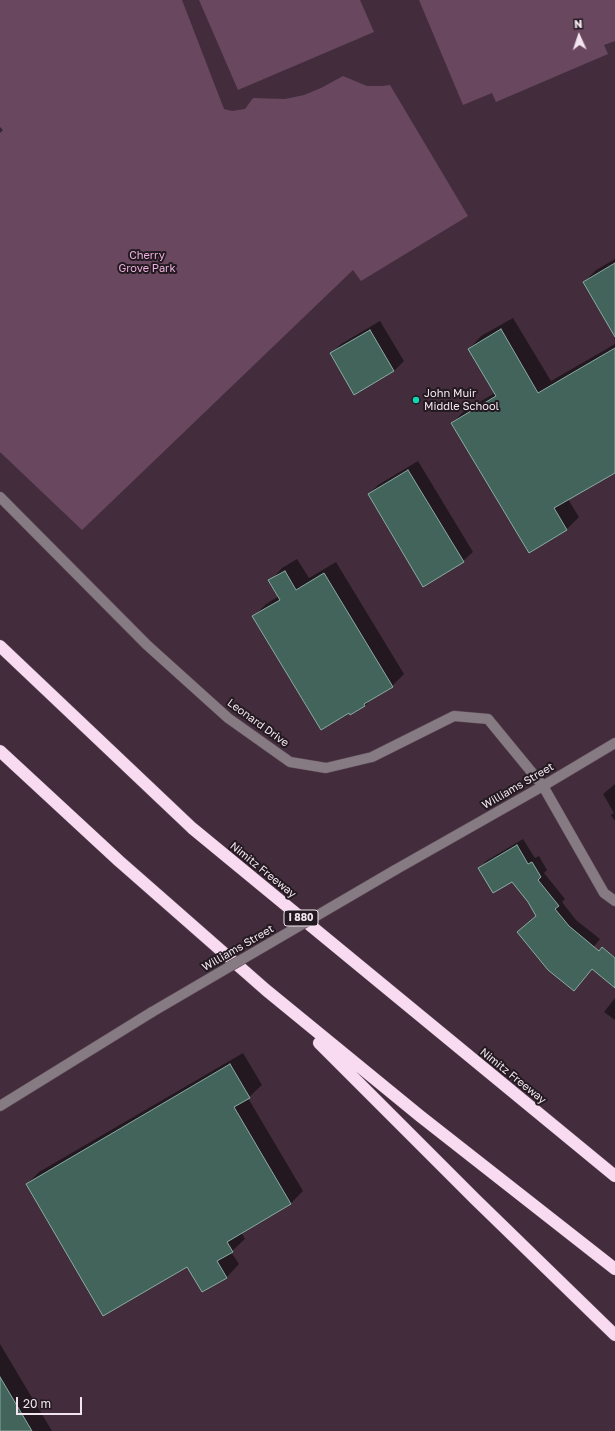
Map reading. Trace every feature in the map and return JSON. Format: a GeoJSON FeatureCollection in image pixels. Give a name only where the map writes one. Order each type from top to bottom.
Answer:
{"type":"FeatureCollection","features":[{"type":"Feature","properties":{"kind":"highway","name":"Nimitz Freeway"},"geometry":{"type":"LineString","coordinates":[[0,646],[192,828],[615,1176]]}},
{"type":"Feature","properties":{"kind":"highway"},"geometry":{"type":"LineString","coordinates":[[0,750],[113,855],[266,990],[420,1116],[615,1269]]}},
{"type":"Feature","properties":{"kind":"highway"},"geometry":{"type":"LineString","coordinates":[[266,990],[475,1199],[615,1335]]}},
{"type":"Feature","properties":{"kind":"street","name":"Leonard Drive"},"geometry":{"type":"LineString","coordinates":[[0,497],[147,645],[228,718],[290,762],[326,768],[372,757],[454,716],[488,719],[543,786],[604,893],[615,901]]}},
{"type":"Feature","properties":{"kind":"street","name":"Williams Street"},"geometry":{"type":"LineString","coordinates":[[0,1106],[152,1012],[394,870],[543,786],[615,743]]}},
{"type":"Feature","properties":{"kind":"green space","name":"Cherry Grove Park"},"geometry":{"type":"Polygon","coordinates":[[[0,0],[182,0],[224,109],[232,111],[245,109],[253,98],[285,99],[304,95],[343,76],[367,86],[390,85],[468,216],[361,281],[353,270],[82,530],[0,452],[0,0]]]}},
{"type":"Feature","properties":{"kind":"green space"},"geometry":{"type":"Polygon","coordinates":[[[199,0],[360,0],[374,32],[238,90],[199,0]]]}},
{"type":"Feature","properties":{"kind":"green space"},"geometry":{"type":"Polygon","coordinates":[[[419,0],[615,0],[615,41],[604,45],[608,54],[496,102],[492,93],[463,105],[419,0]]]}},
{"type":"Feature","properties":{"kind":"building"},"geometry":{"type":"Polygon","coordinates":[[[615,263],[615,337],[583,282],[615,263]]]}},
{"type":"Feature","properties":{"kind":"building"},"geometry":{"type":"Polygon","coordinates":[[[501,329],[538,393],[615,348],[615,473],[554,508],[567,530],[529,553],[451,423],[496,396],[468,349],[501,329]]]}},
{"type":"Feature","properties":{"kind":"building"},"geometry":{"type":"Polygon","coordinates":[[[370,330],[394,371],[354,395],[330,353],[370,330]]]}},
{"type":"Feature","properties":{"kind":"building"},"geometry":{"type":"Polygon","coordinates":[[[408,470],[464,562],[423,587],[368,494],[408,470]]]}},
{"type":"Feature","properties":{"kind":"building"},"geometry":{"type":"Polygon","coordinates":[[[285,571],[296,590],[324,573],[393,687],[364,704],[365,706],[350,715],[349,713],[321,730],[252,616],[280,600],[268,580],[285,571]]]}},
{"type":"Feature","properties":{"kind":"building"},"geometry":{"type":"Polygon","coordinates":[[[517,845],[528,864],[532,862],[541,877],[538,880],[559,906],[555,909],[569,926],[599,951],[602,947],[615,958],[615,988],[592,969],[574,991],[548,970],[517,932],[536,916],[528,902],[512,882],[493,893],[478,868],[517,845]]]}},
{"type":"Feature","properties":{"kind":"building"},"geometry":{"type":"Polygon","coordinates":[[[230,1064],[250,1098],[234,1107],[291,1204],[227,1242],[233,1252],[217,1261],[227,1278],[202,1292],[187,1267],[103,1316],[26,1184],[230,1064]]]}},
{"type":"Feature","properties":{"kind":"building"},"geometry":{"type":"Polygon","coordinates":[[[0,1377],[32,1431],[0,1431],[0,1377]]]}},
{"type":"Feature","properties":{"kind":"place","name":"John Muir Middle School"},"geometry":{"type":"Point","coordinates":[416,400]}}]}
